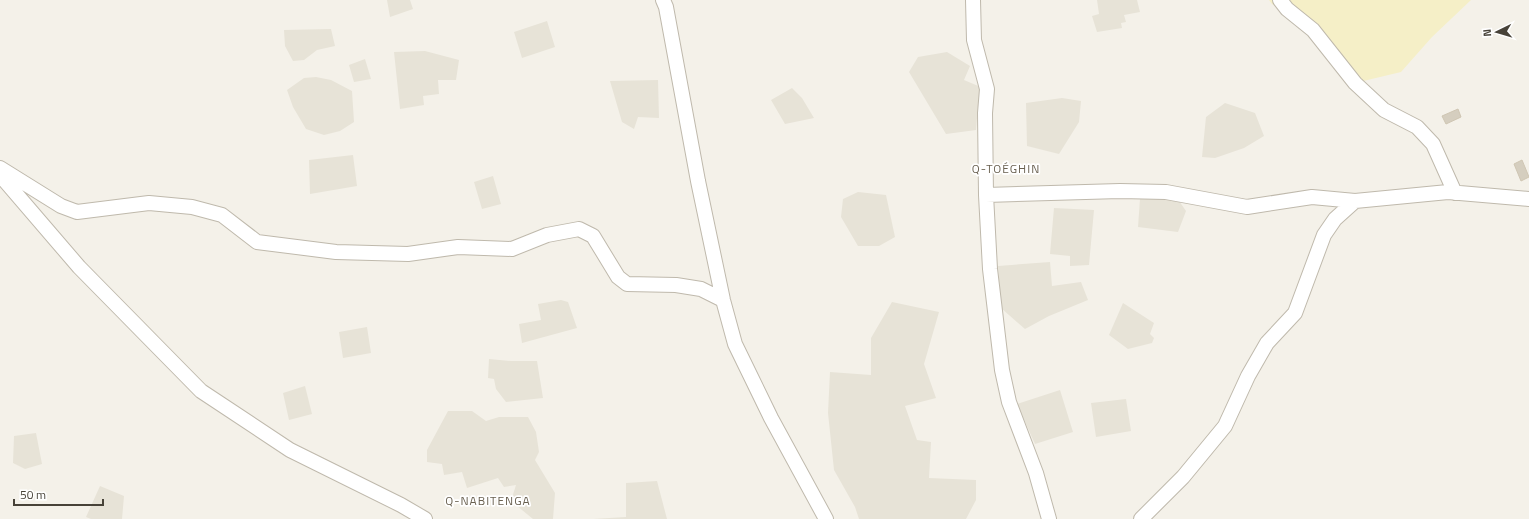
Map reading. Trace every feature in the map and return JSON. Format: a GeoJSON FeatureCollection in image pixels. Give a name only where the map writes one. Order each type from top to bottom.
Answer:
{"type":"FeatureCollection","features":[{"type":"Feature","properties":{"kind":"street"},"geometry":{"type":"LineString","coordinates":[[663,0],[666,7],[698,181],[723,300],[735,344],[770,418],[826,519]]}},
{"type":"Feature","properties":{"kind":"street"},"geometry":{"type":"LineString","coordinates":[[973,0],[974,40],[987,89],[985,113],[986,195],[990,270],[1002,370],[1009,402],[1036,473],[1049,519]]}},
{"type":"Feature","properties":{"kind":"street"},"geometry":{"type":"LineString","coordinates":[[1280,0],[1287,9],[1313,30],[1355,83],[1384,110],[1417,127],[1433,144],[1455,193]]}},
{"type":"Feature","properties":{"kind":"street"},"geometry":{"type":"LineString","coordinates":[[0,168],[61,206],[77,212],[149,203],[192,207],[222,215],[257,242],[336,252],[408,254],[458,247],[512,249],[547,235],[579,229],[593,236],[618,278],[626,284],[676,285],[701,289],[723,300]]}},
{"type":"Feature","properties":{"kind":"street"},"geometry":{"type":"LineString","coordinates":[[0,175],[80,267],[200,391],[290,450],[425,519]]}},
{"type":"Feature","properties":{"kind":"street"},"geometry":{"type":"LineString","coordinates":[[986,195],[1120,191],[1166,192],[1247,207],[1312,197],[1355,201],[1448,192],[1529,199]]}},
{"type":"Feature","properties":{"kind":"street"},"geometry":{"type":"LineString","coordinates":[[1141,519],[1183,477],[1225,426],[1248,376],[1267,343],[1295,313],[1324,235],[1335,219],[1355,201]]}},
{"type":"Feature","properties":{"kind":"shaded area"},"geometry":{"type":"Polygon","coordinates":[[[387,0],[410,0],[413,9],[390,17],[387,0]]]}},
{"type":"Feature","properties":{"kind":"shaded area"},"geometry":{"type":"Polygon","coordinates":[[[1097,0],[1137,0],[1140,12],[1124,15],[1126,22],[1121,23],[1122,28],[1097,32],[1092,16],[1099,14],[1097,0]]]}},
{"type":"Feature","properties":{"kind":"shaded area"},"geometry":{"type":"Polygon","coordinates":[[[547,21],[555,47],[522,58],[514,32],[547,21]]]}},
{"type":"Feature","properties":{"kind":"shaded area"},"geometry":{"type":"Polygon","coordinates":[[[331,29],[335,46],[317,50],[304,60],[293,61],[285,46],[284,30],[331,29]]]}},
{"type":"Feature","properties":{"kind":"shaded area"},"geometry":{"type":"Polygon","coordinates":[[[425,51],[459,60],[456,80],[438,80],[439,94],[423,96],[424,105],[400,109],[394,52],[425,51]]]}},
{"type":"Feature","properties":{"kind":"shaded area"},"geometry":{"type":"Polygon","coordinates":[[[947,52],[970,66],[964,80],[983,88],[978,106],[976,130],[946,134],[909,72],[918,57],[947,52]]]}},
{"type":"Feature","properties":{"kind":"shaded area"},"geometry":{"type":"Polygon","coordinates":[[[365,59],[371,79],[354,82],[349,65],[365,59]]]}},
{"type":"Feature","properties":{"kind":"shaded area"},"geometry":{"type":"Polygon","coordinates":[[[316,77],[331,80],[352,91],[354,122],[340,131],[324,135],[306,129],[293,107],[287,90],[304,78],[316,77]]]}},
{"type":"Feature","properties":{"kind":"shaded area"},"geometry":{"type":"Polygon","coordinates":[[[658,80],[659,118],[638,117],[634,129],[622,122],[610,81],[658,80]]]}},
{"type":"Feature","properties":{"kind":"shaded area"},"geometry":{"type":"Polygon","coordinates":[[[792,88],[802,98],[814,118],[785,124],[771,100],[792,88]]]}},
{"type":"Feature","properties":{"kind":"shaded area"},"geometry":{"type":"Polygon","coordinates":[[[1062,98],[1081,101],[1079,122],[1059,154],[1027,146],[1026,103],[1062,98]]]}},
{"type":"Feature","properties":{"kind":"shaded area"},"geometry":{"type":"Polygon","coordinates":[[[1225,103],[1255,113],[1264,136],[1244,148],[1215,158],[1202,157],[1206,117],[1225,103]]]}},
{"type":"Feature","properties":{"kind":"shaded area"},"geometry":{"type":"Polygon","coordinates":[[[353,155],[357,186],[310,194],[309,160],[353,155]]]}},
{"type":"Feature","properties":{"kind":"shaded area"},"geometry":{"type":"Polygon","coordinates":[[[493,176],[501,204],[482,209],[474,182],[493,176]]]}},
{"type":"Feature","properties":{"kind":"shaded area"},"geometry":{"type":"Polygon","coordinates":[[[858,192],[886,195],[895,237],[879,246],[858,246],[841,217],[843,199],[858,192]]]}},
{"type":"Feature","properties":{"kind":"shaded area"},"geometry":{"type":"Polygon","coordinates":[[[1154,195],[1177,198],[1186,211],[1178,232],[1138,227],[1140,199],[1154,195]]]}},
{"type":"Feature","properties":{"kind":"shaded area"},"geometry":{"type":"Polygon","coordinates":[[[1054,208],[1094,210],[1089,265],[1070,266],[1070,256],[1050,254],[1054,208]]]}},
{"type":"Feature","properties":{"kind":"shaded area"},"geometry":{"type":"Polygon","coordinates":[[[1050,262],[1052,286],[1081,282],[1088,300],[1049,316],[1025,329],[1001,308],[998,266],[1050,262]]]}},
{"type":"Feature","properties":{"kind":"shaded area"},"geometry":{"type":"Polygon","coordinates":[[[561,300],[568,302],[577,328],[522,343],[519,324],[541,320],[538,304],[561,300]]]}},
{"type":"Feature","properties":{"kind":"shaded area"},"geometry":{"type":"Polygon","coordinates":[[[892,302],[939,312],[924,364],[936,398],[905,406],[917,440],[931,442],[929,478],[976,480],[976,500],[966,519],[859,519],[855,507],[834,470],[828,413],[830,372],[871,375],[871,338],[892,302]]]}},
{"type":"Feature","properties":{"kind":"shaded area"},"geometry":{"type":"Polygon","coordinates":[[[1123,303],[1154,323],[1150,334],[1154,338],[1152,343],[1128,349],[1109,335],[1123,303]]]}},
{"type":"Feature","properties":{"kind":"shaded area"},"geometry":{"type":"Polygon","coordinates":[[[367,327],[371,353],[343,358],[339,332],[367,327]]]}},
{"type":"Feature","properties":{"kind":"shaded area"},"geometry":{"type":"Polygon","coordinates":[[[489,359],[537,361],[543,398],[506,402],[496,389],[494,379],[488,378],[489,359]]]}},
{"type":"Feature","properties":{"kind":"shaded area"},"geometry":{"type":"Polygon","coordinates":[[[305,386],[312,414],[289,420],[283,393],[305,386]]]}},
{"type":"Feature","properties":{"kind":"shaded area"},"geometry":{"type":"Polygon","coordinates":[[[1060,390],[1073,432],[1035,444],[1017,404],[1060,390]]]}},
{"type":"Feature","properties":{"kind":"shaded area"},"geometry":{"type":"Polygon","coordinates":[[[1126,399],[1131,431],[1096,437],[1091,403],[1126,399]]]}},
{"type":"Feature","properties":{"kind":"shaded area"},"geometry":{"type":"Polygon","coordinates":[[[448,411],[472,411],[486,421],[499,417],[528,417],[536,432],[539,452],[535,460],[555,493],[553,519],[533,519],[511,501],[516,485],[504,487],[498,478],[467,488],[462,472],[444,475],[442,464],[427,462],[427,450],[448,411]]]}},
{"type":"Feature","properties":{"kind":"shaded area"},"geometry":{"type":"Polygon","coordinates":[[[36,433],[42,464],[25,469],[13,463],[14,436],[36,433]]]}},
{"type":"Feature","properties":{"kind":"shaded area"},"geometry":{"type":"Polygon","coordinates":[[[657,481],[667,519],[593,519],[626,517],[626,483],[657,481]]]}},
{"type":"Feature","properties":{"kind":"shaded area"},"geometry":{"type":"Polygon","coordinates":[[[100,486],[124,496],[122,519],[91,519],[86,517],[100,486]]]}},
{"type":"Feature","properties":{"kind":"sand"},"geometry":{"type":"Polygon","coordinates":[[[1269,0],[1471,0],[1432,37],[1401,72],[1355,83],[1313,30],[1272,4],[1269,0]]]}},
{"type":"Feature","properties":{"kind":"building"},"geometry":{"type":"Polygon","coordinates":[[[1458,109],[1461,117],[1446,124],[1442,116],[1458,109]]]}},
{"type":"Feature","properties":{"kind":"building"},"geometry":{"type":"Polygon","coordinates":[[[1522,160],[1529,177],[1521,181],[1514,164],[1522,160]]]}},
{"type":"Feature","properties":{"kind":"district","name":"Q-TOÉGHIN"},"geometry":{"type":"Point","coordinates":[1006,168]}},
{"type":"Feature","properties":{"kind":"district","name":"Q-NABITENGA"},"geometry":{"type":"Point","coordinates":[488,500]}}]}
